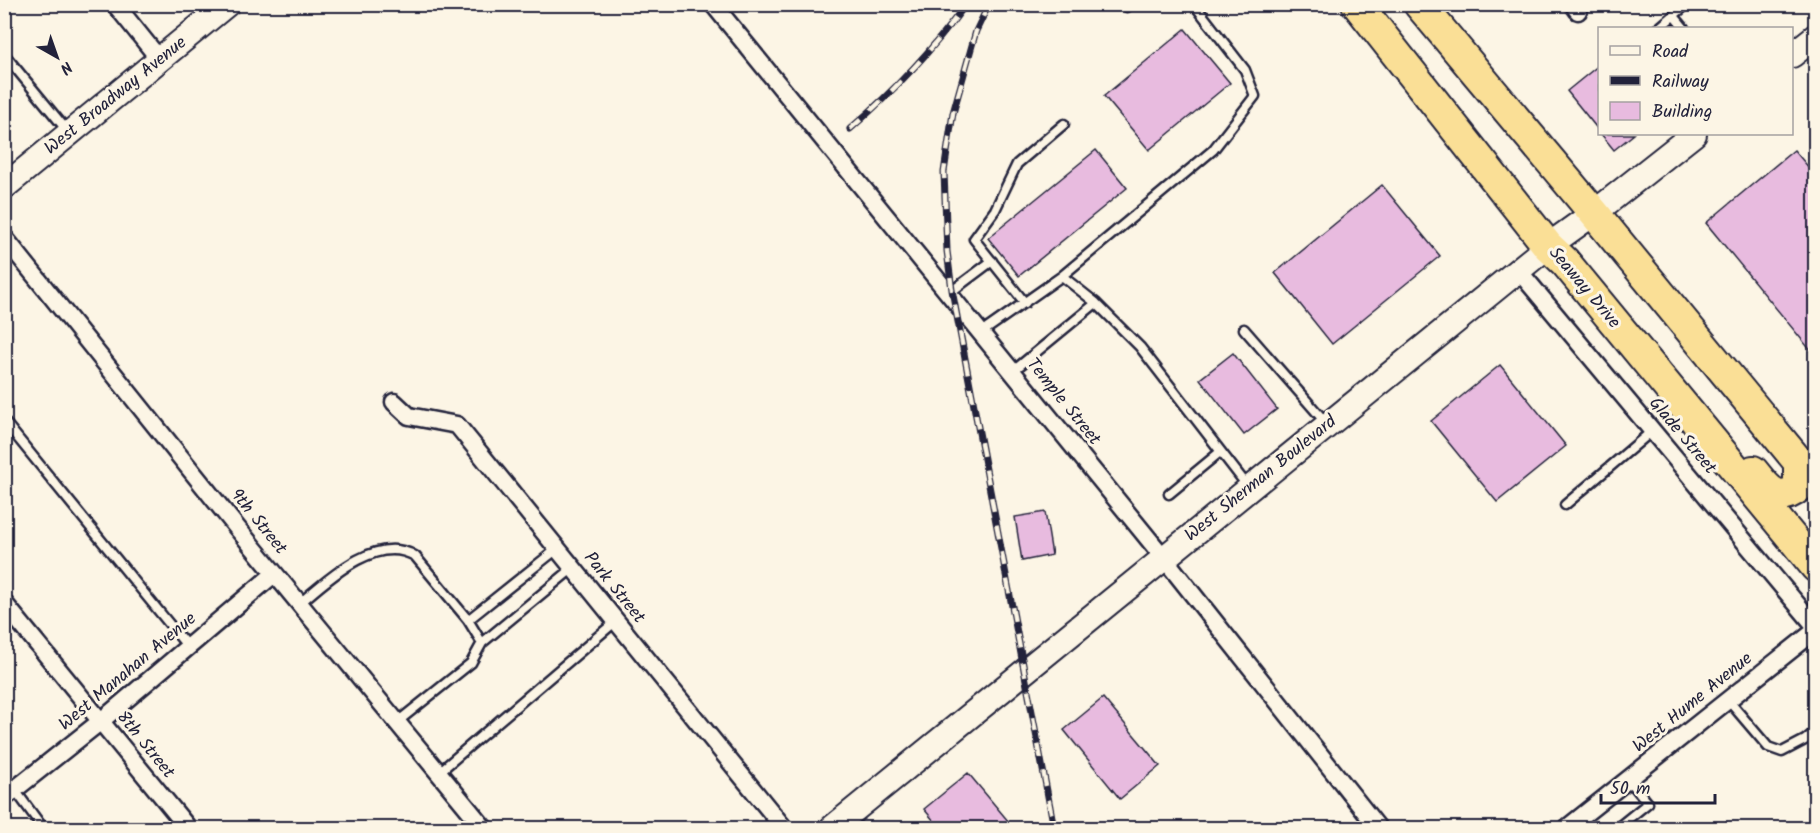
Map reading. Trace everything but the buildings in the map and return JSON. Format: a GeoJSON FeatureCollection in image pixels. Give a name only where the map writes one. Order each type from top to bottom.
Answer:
{"type":"FeatureCollection","features":[{"type":"Feature","properties":{"kind":"highway","name":"Seaway Drive"},"geometry":{"type":"LineString","coordinates":[[1357,4],[1556,254],[1815,567]]}},
{"type":"Feature","properties":{"kind":"highway"},"geometry":{"type":"LineString","coordinates":[[1404,4],[1541,168],[1570,184]]}},
{"type":"Feature","properties":{"kind":"highway"},"geometry":{"type":"LineString","coordinates":[[1419,4],[1807,473],[1799,488],[1791,494],[1780,496],[1771,491],[1596,282],[1556,254]]}},
{"type":"Feature","properties":{"kind":"main road","name":"West Broadway Avenue"},"geometry":{"type":"LineString","coordinates":[[4,187],[227,4]]}},
{"type":"Feature","properties":{"kind":"main road"},"geometry":{"type":"LineString","coordinates":[[1793,53],[1815,36]]}},
{"type":"Feature","properties":{"kind":"main road","name":"West Sherman Boulevard"},"geometry":{"type":"LineString","coordinates":[[832,828],[1520,271],[1556,254],[1594,213],[1693,135]]}},
{"type":"Feature","properties":{"kind":"street"},"geometry":{"type":"LineString","coordinates":[[115,4],[160,60]]}},
{"type":"Feature","properties":{"kind":"street","name":"Temple Street"},"geometry":{"type":"LineString","coordinates":[[713,4],[1164,558],[1378,828]]}},
{"type":"Feature","properties":{"kind":"street","name":"9th Street"},"geometry":{"type":"LineString","coordinates":[[4,237],[274,574],[484,828]]}},
{"type":"Feature","properties":{"kind":"street","name":"Glade Street"},"geometry":{"type":"LineString","coordinates":[[1520,271],[1815,628]]}},
{"type":"Feature","properties":{"kind":"street","name":"Park Street"},"geometry":{"type":"LineString","coordinates":[[394,402],[410,416],[457,425],[784,828]]}},
{"type":"Feature","properties":{"kind":"street","name":"West Manahan Avenue"},"geometry":{"type":"LineString","coordinates":[[10,794],[101,721],[274,574]]}},
{"type":"Feature","properties":{"kind":"street","name":"8th Street"},"geometry":{"type":"LineString","coordinates":[[4,603],[188,828]]}},
{"type":"Feature","properties":{"kind":"street","name":"West Hume Avenue"},"geometry":{"type":"LineString","coordinates":[[1567,828],[1815,628]]}},
{"type":"Feature","properties":{"kind":"lane"},"geometry":{"type":"LineString","coordinates":[[981,333],[1062,276],[1213,150],[1255,96],[1245,70],[1194,4]]}},
{"type":"Feature","properties":{"kind":"lane"},"geometry":{"type":"LineString","coordinates":[[1660,27],[1687,4]]}},
{"type":"Feature","properties":{"kind":"lane"},"geometry":{"type":"LineString","coordinates":[[1674,16],[1683,27]]}},
{"type":"Feature","properties":{"kind":"lane"},"geometry":{"type":"LineString","coordinates":[[4,54],[70,134]]}},
{"type":"Feature","properties":{"kind":"lane"},"geometry":{"type":"LineString","coordinates":[[1025,303],[974,238],[995,210],[1017,164],[1064,124]]}},
{"type":"Feature","properties":{"kind":"lane"},"geometry":{"type":"LineString","coordinates":[[948,294],[992,261]]}},
{"type":"Feature","properties":{"kind":"lane"},"geometry":{"type":"LineString","coordinates":[[1062,276],[1096,303],[1140,347],[1249,489]]}},
{"type":"Feature","properties":{"kind":"lane"},"geometry":{"type":"LineString","coordinates":[[1012,372],[1096,303]]}},
{"type":"Feature","properties":{"kind":"lane"},"geometry":{"type":"LineString","coordinates":[[1244,330],[1328,425]]}},
{"type":"Feature","properties":{"kind":"lane"},"geometry":{"type":"LineString","coordinates":[[4,421],[188,647]]}},
{"type":"Feature","properties":{"kind":"lane"},"geometry":{"type":"LineString","coordinates":[[1565,505],[1652,431]]}},
{"type":"Feature","properties":{"kind":"lane"},"geometry":{"type":"LineString","coordinates":[[1169,494],[1220,452]]}},
{"type":"Feature","properties":{"kind":"lane"},"geometry":{"type":"LineString","coordinates":[[299,604],[332,576],[354,562],[376,553],[396,549],[405,550],[415,556],[468,620],[483,643]]}},
{"type":"Feature","properties":{"kind":"lane"},"geometry":{"type":"LineString","coordinates":[[468,620],[557,549]]}},
{"type":"Feature","properties":{"kind":"lane"},"geometry":{"type":"LineString","coordinates":[[396,723],[471,663],[483,643],[573,568]]}},
{"type":"Feature","properties":{"kind":"lane"},"geometry":{"type":"LineString","coordinates":[[438,773],[616,621]]}},
{"type":"Feature","properties":{"kind":"lane"},"geometry":{"type":"LineString","coordinates":[[1728,700],[1768,747],[1782,752],[1805,740],[1815,731]]}},
{"type":"Feature","properties":{"kind":"lane"},"geometry":{"type":"LineString","coordinates":[[1617,828],[1648,803],[1629,780]]}},
{"type":"Feature","properties":{"kind":"lane"},"geometry":{"type":"LineString","coordinates":[[10,794],[43,828]]}},
{"type":"Feature","properties":{"kind":"railway"},"geometry":{"type":"LineString","coordinates":[[850,129],[911,70],[966,4]]}},
{"type":"Feature","properties":{"kind":"railway"},"geometry":{"type":"LineString","coordinates":[[989,4],[976,31],[953,113],[944,172],[947,251],[952,290],[1054,828]]}}]}
